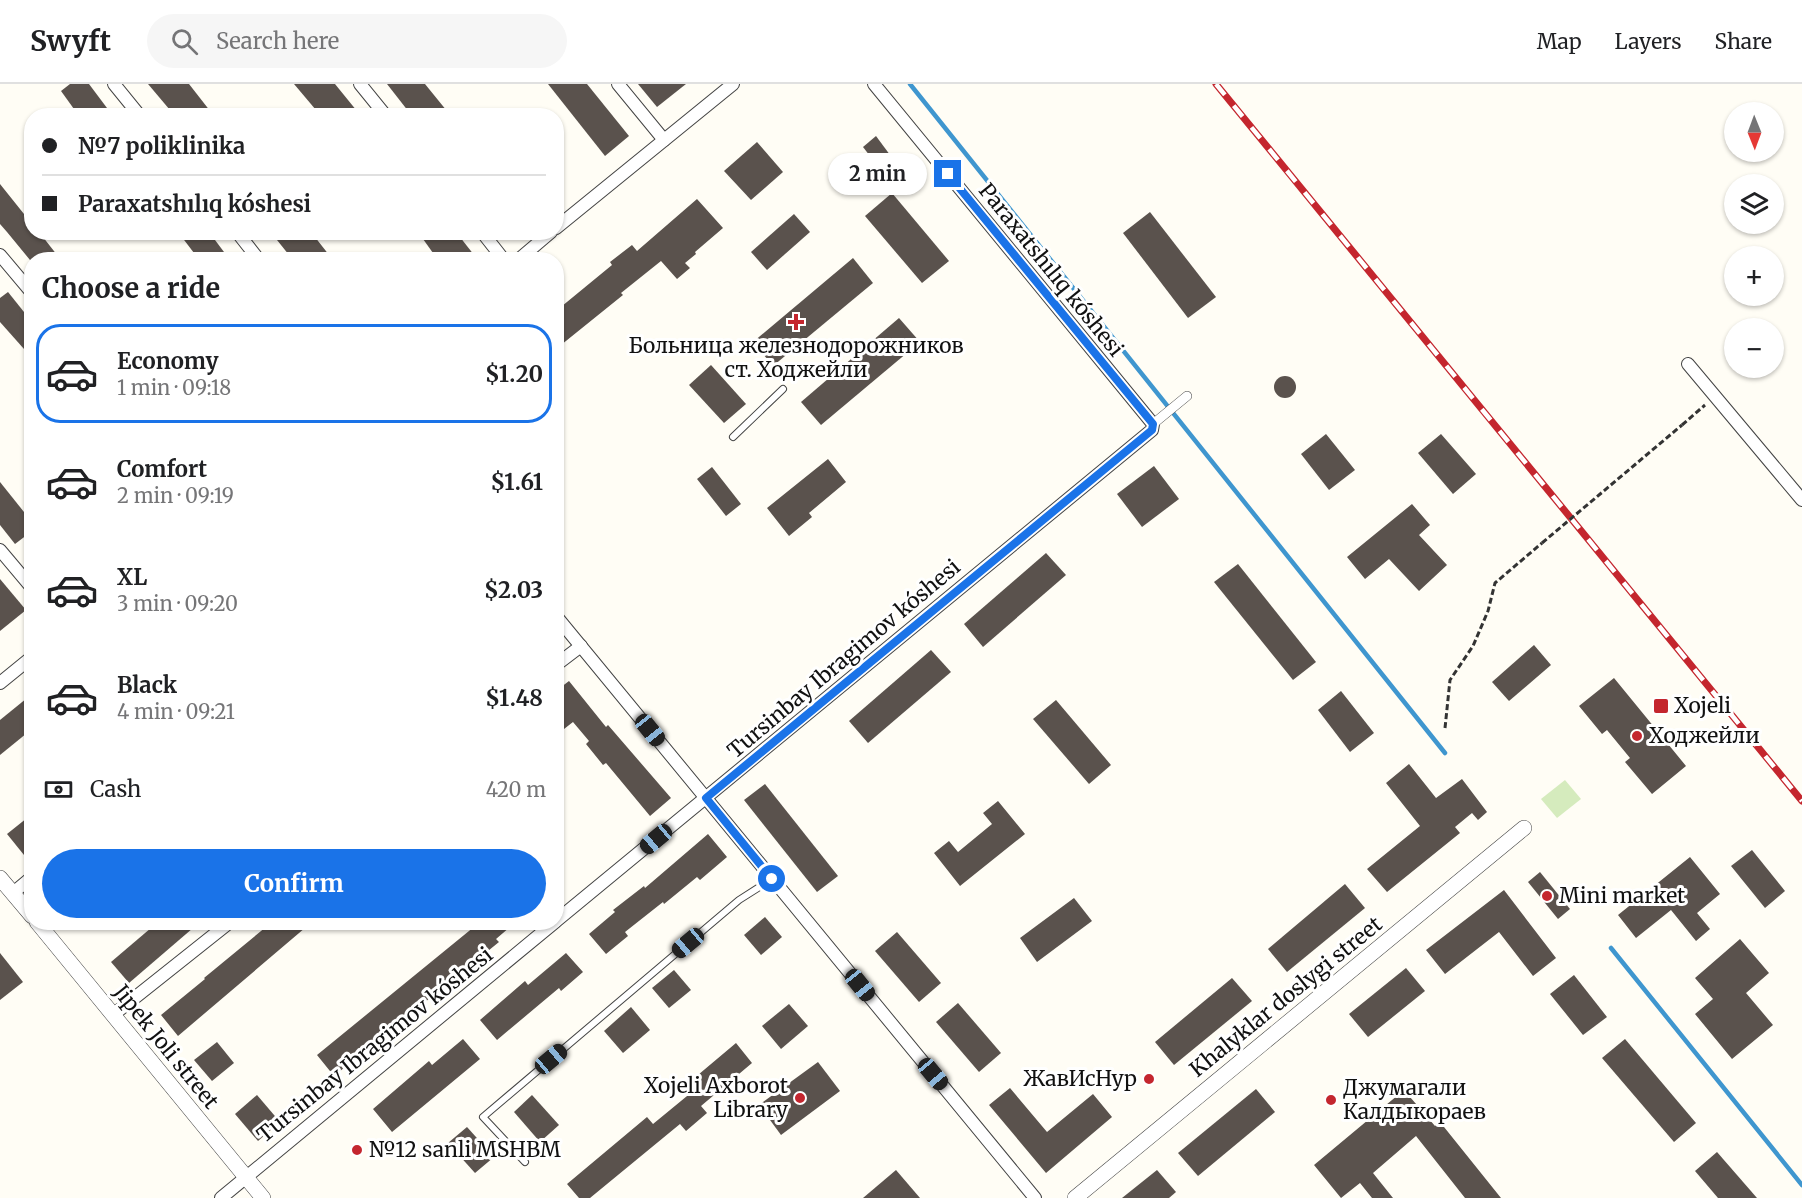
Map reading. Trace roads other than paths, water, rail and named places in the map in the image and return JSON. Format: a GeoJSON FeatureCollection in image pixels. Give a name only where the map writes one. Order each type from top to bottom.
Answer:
{"type":"FeatureCollection","features":[{"type":"Feature","properties":{"kind":"street"},"geometry":{"type":"LineString","coordinates":[[114,84],[134,108]]}},
{"type":"Feature","properties":{"kind":"street"},"geometry":{"type":"LineString","coordinates":[[360,84],[380,108]]}},
{"type":"Feature","properties":{"kind":"street"},"geometry":{"type":"LineString","coordinates":[[618,84],[664,140]]}},
{"type":"Feature","properties":{"kind":"street"},"geometry":{"type":"LineString","coordinates":[[564,221],[733,84]]}},
{"type":"Feature","properties":{"kind":"street","name":"Paraxatshılıq kóshesi"},"geometry":{"type":"LineString","coordinates":[[874,84],[1153,424]]}},
{"type":"Feature","properties":{"kind":"street"},"geometry":{"type":"LineString","coordinates":[[243,240],[253,252]]}},
{"type":"Feature","properties":{"kind":"street"},"geometry":{"type":"LineString","coordinates":[[488,240],[498,252]]}},
{"type":"Feature","properties":{"kind":"street"},"geometry":{"type":"LineString","coordinates":[[527,252],[542,240]]}},
{"type":"Feature","properties":{"kind":"street"},"geometry":{"type":"LineString","coordinates":[[0,255],[24,284]]}},
{"type":"Feature","properties":{"kind":"street"},"geometry":{"type":"LineString","coordinates":[[1688,364],[1802,500]]}},
{"type":"Feature","properties":{"kind":"street"},"geometry":{"type":"LineString","coordinates":[[1153,424],[1187,396]]}},
{"type":"Feature","properties":{"kind":"street","name":"Tursinbay Ibragimov kóshesi"},"geometry":{"type":"LineString","coordinates":[[564,915],[1152,430],[1153,424]]}},
{"type":"Feature","properties":{"kind":"street"},"geometry":{"type":"LineString","coordinates":[[0,550],[24,578]]}},
{"type":"Feature","properties":{"kind":"street"},"geometry":{"type":"LineString","coordinates":[[564,626],[1035,1198]]}},
{"type":"Feature","properties":{"kind":"street"},"geometry":{"type":"LineString","coordinates":[[564,659],[581,646]]}},
{"type":"Feature","properties":{"kind":"street"},"geometry":{"type":"LineString","coordinates":[[0,683],[24,664]]}},
{"type":"Feature","properties":{"kind":"street","name":"Khalyklar doslygi street"},"geometry":{"type":"LineString","coordinates":[[1075,1198],[1524,828]]}},
{"type":"Feature","properties":{"kind":"street"},"geometry":{"type":"LineString","coordinates":[[0,878],[24,906]]}},
{"type":"Feature","properties":{"kind":"street"},"geometry":{"type":"LineString","coordinates":[[13,893],[24,884]]}},
{"type":"Feature","properties":{"kind":"street","name":"Jipek Joli street"},"geometry":{"type":"LineString","coordinates":[[44,930],[263,1198]]}},
{"type":"Feature","properties":{"kind":"street"},"geometry":{"type":"LineString","coordinates":[[113,1015],[220,930]]}},
{"type":"Feature","properties":{"kind":"street","name":"Tursinbay Ibragimov kóshesi"},"geometry":{"type":"LineString","coordinates":[[221,1198],[546,930]]}},
{"type":"Feature","properties":{"kind":"lane"},"geometry":{"type":"LineString","coordinates":[[733,437],[783,389]]}},
{"type":"Feature","properties":{"kind":"lane"},"geometry":{"type":"LineString","coordinates":[[525,1162],[483,1117],[739,900],[772,879]]}},
{"type":"Feature","properties":{"kind":"waterway"},"geometry":{"type":"LineString","coordinates":[[910,84],[1445,753]]}},
{"type":"Feature","properties":{"kind":"waterway"},"geometry":{"type":"LineString","coordinates":[[1611,948],[1802,1185]]}},
{"type":"Feature","properties":{"kind":"railway"},"geometry":{"type":"LineString","coordinates":[[1216,84],[1802,801]]}},
{"type":"Feature","properties":{"kind":"place","name":"Больница железнодорожников ст. Ходжейли"},"geometry":{"type":"Point","coordinates":[796,322]}},
{"type":"Feature","properties":{"kind":"place","name":"Xojeli"},"geometry":{"type":"Point","coordinates":[1661,706]}},
{"type":"Feature","properties":{"kind":"place","name":"Ходжейли"},"geometry":{"type":"Point","coordinates":[1637,736]}},
{"type":"Feature","properties":{"kind":"place","name":"Mini market"},"geometry":{"type":"Point","coordinates":[1547,896]}},
{"type":"Feature","properties":{"kind":"place","name":"ЖавИсНур"},"geometry":{"type":"Point","coordinates":[1149,1079]}},
{"type":"Feature","properties":{"kind":"place","name":"Xojeli Axborot Library"},"geometry":{"type":"Point","coordinates":[800,1098]}},
{"type":"Feature","properties":{"kind":"place","name":"Джумагали Калдыкораев"},"geometry":{"type":"Point","coordinates":[1331,1100]}},
{"type":"Feature","properties":{"kind":"place","name":"№12 sanli MSHBM"},"geometry":{"type":"Point","coordinates":[357,1150]}}]}
